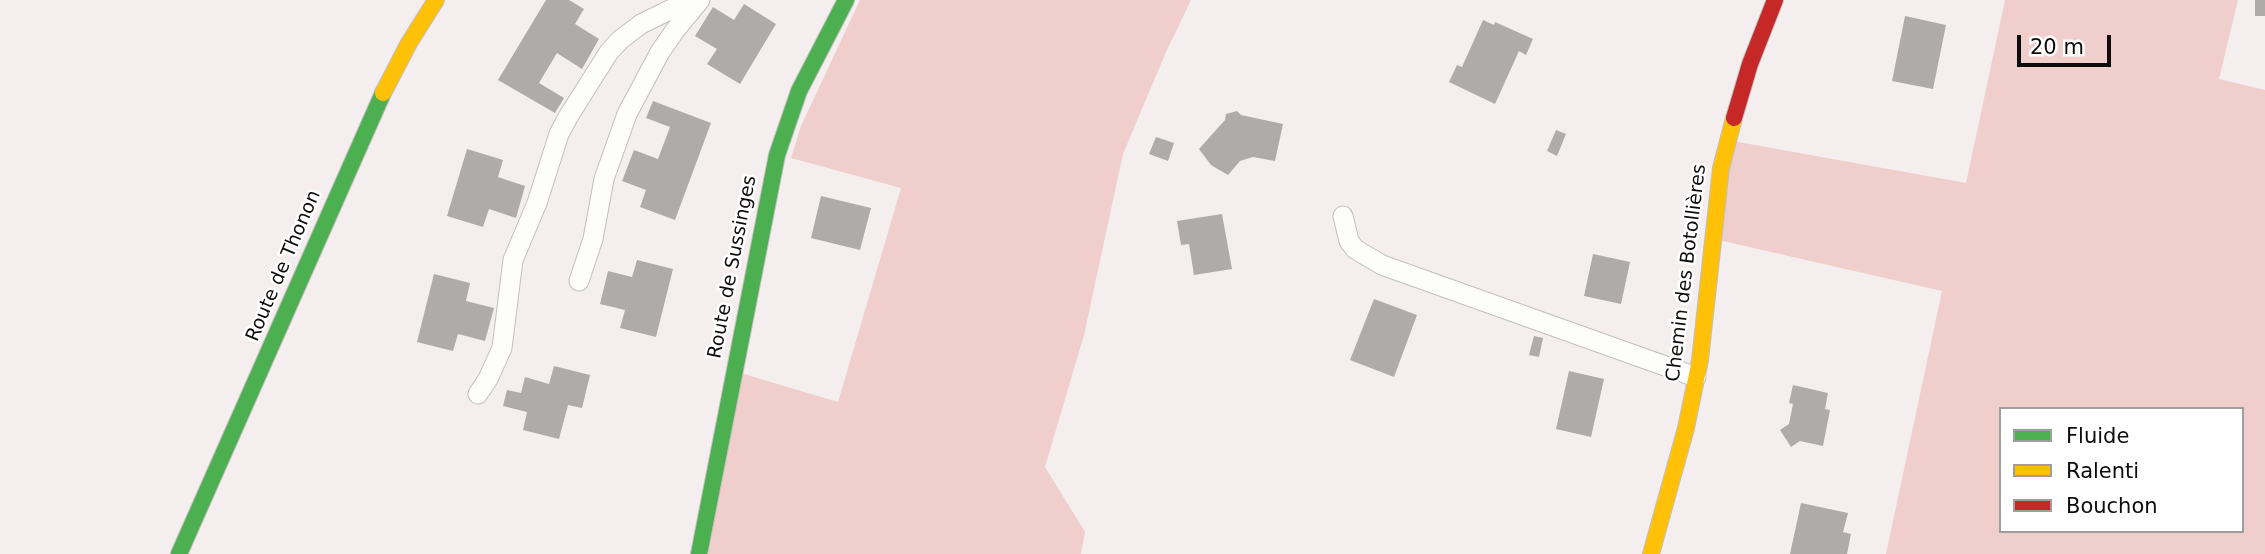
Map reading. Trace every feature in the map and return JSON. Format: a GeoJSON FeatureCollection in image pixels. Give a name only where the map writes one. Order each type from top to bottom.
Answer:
{"type":"FeatureCollection","features":[{"type":"Feature","properties":{"kind":"street","name":"Route de Thonon"},"geometry":{"type":"LineString","coordinates":[[179,554],[386,86],[436,0]]}},
{"type":"Feature","properties":{"kind":"street","name":"Route de Sussinges"},"geometry":{"type":"LineString","coordinates":[[699,554],[777,155],[799,91],[846,0]]}},
{"type":"Feature","properties":{"kind":"street","name":"Chemin des Botollières"},"geometry":{"type":"LineString","coordinates":[[1651,554],[1673,477],[1696,377],[1708,299],[1721,168],[1742,88],[1775,0]]}},
{"type":"Feature","properties":{"kind":"lane"},"geometry":{"type":"LineString","coordinates":[[478,394],[502,348],[513,260],[537,203],[559,134],[568,117],[609,52],[620,40],[641,24],[690,0]]}},
{"type":"Feature","properties":{"kind":"lane"},"geometry":{"type":"LineString","coordinates":[[579,281],[593,239],[604,179],[627,114],[660,52],[700,0]]}},
{"type":"Feature","properties":{"kind":"lane"},"geometry":{"type":"LineString","coordinates":[[1343,216],[1349,241],[1355,249],[1382,265],[1696,377]]}},
{"type":"Feature","properties":{"kind":"shaded area"},"geometry":{"type":"Polygon","coordinates":[[[860,0],[1191,0],[1123,154],[1084,335],[1045,467],[1085,532],[1081,554],[699,554],[734,371],[838,402],[901,188],[791,158],[801,126],[860,0]]]}},
{"type":"Feature","properties":{"kind":"shaded area"},"geometry":{"type":"Polygon","coordinates":[[[2005,0],[2238,0],[2219,79],[2265,90],[2265,554],[1886,554],[1942,291],[1714,239],[1727,140],[1966,183],[2005,0]]]}},
{"type":"Feature","properties":{"kind":"building"},"geometry":{"type":"Polygon","coordinates":[[[546,0],[569,0],[584,9],[575,24],[599,39],[582,69],[557,53],[539,83],[564,98],[555,113],[498,80],[546,0]]]}},
{"type":"Feature","properties":{"kind":"building"},"geometry":{"type":"Polygon","coordinates":[[[2255,0],[2265,0],[2265,16],[2255,16],[2255,0]]]}},
{"type":"Feature","properties":{"kind":"building"},"geometry":{"type":"Polygon","coordinates":[[[744,4],[776,24],[740,84],[707,64],[717,49],[695,36],[713,7],[734,20],[744,4]]]}},
{"type":"Feature","properties":{"kind":"building"},"geometry":{"type":"Polygon","coordinates":[[[1905,16],[1946,25],[1933,89],[1892,81],[1905,16]]]}},
{"type":"Feature","properties":{"kind":"building"},"geometry":{"type":"Polygon","coordinates":[[[1483,20],[1494,25],[1495,22],[1533,39],[1526,55],[1519,51],[1495,104],[1449,82],[1457,65],[1462,67],[1483,20]]]}},
{"type":"Feature","properties":{"kind":"building"},"geometry":{"type":"Polygon","coordinates":[[[653,101],[711,123],[675,220],[640,207],[646,190],[622,181],[634,150],[658,159],[670,127],[646,118],[653,101]]]}},
{"type":"Feature","properties":{"kind":"building"},"geometry":{"type":"Polygon","coordinates":[[[1237,111],[1241,115],[1283,124],[1275,161],[1253,157],[1240,161],[1228,175],[1211,165],[1199,149],[1225,120],[1226,114],[1237,111]]]}},
{"type":"Feature","properties":{"kind":"building"},"geometry":{"type":"Polygon","coordinates":[[[1556,130],[1566,134],[1557,156],[1547,151],[1556,130]]]}},
{"type":"Feature","properties":{"kind":"building"},"geometry":{"type":"Polygon","coordinates":[[[1156,137],[1174,143],[1168,161],[1149,154],[1156,137]]]}},
{"type":"Feature","properties":{"kind":"building"},"geometry":{"type":"Polygon","coordinates":[[[467,149],[503,160],[498,177],[525,186],[516,218],[489,209],[483,227],[447,216],[467,149]]]}},
{"type":"Feature","properties":{"kind":"building"},"geometry":{"type":"Polygon","coordinates":[[[821,196],[871,208],[860,250],[811,238],[821,196]]]}},
{"type":"Feature","properties":{"kind":"building"},"geometry":{"type":"Polygon","coordinates":[[[1222,214],[1232,269],[1194,275],[1189,244],[1181,245],[1177,221],[1222,214]]]}},
{"type":"Feature","properties":{"kind":"building"},"geometry":{"type":"Polygon","coordinates":[[[1593,254],[1630,262],[1621,304],[1584,296],[1593,254]]]}},
{"type":"Feature","properties":{"kind":"building"},"geometry":{"type":"Polygon","coordinates":[[[637,260],[673,269],[656,337],[620,328],[625,310],[600,304],[608,271],[632,277],[637,260]]]}},
{"type":"Feature","properties":{"kind":"building"},"geometry":{"type":"Polygon","coordinates":[[[434,274],[470,283],[466,301],[494,308],[485,341],[458,334],[453,351],[417,342],[434,274]]]}},
{"type":"Feature","properties":{"kind":"building"},"geometry":{"type":"Polygon","coordinates":[[[1374,299],[1417,315],[1394,377],[1350,360],[1374,299]]]}},
{"type":"Feature","properties":{"kind":"building"},"geometry":{"type":"Polygon","coordinates":[[[1534,336],[1543,338],[1539,357],[1529,355],[1534,336]]]}},
{"type":"Feature","properties":{"kind":"building"},"geometry":{"type":"Polygon","coordinates":[[[554,366],[590,375],[582,408],[568,405],[559,439],[523,430],[527,412],[503,406],[507,390],[521,393],[525,377],[549,384],[554,366]]]}},
{"type":"Feature","properties":{"kind":"building"},"geometry":{"type":"Polygon","coordinates":[[[1569,371],[1604,379],[1591,437],[1556,429],[1569,371]]]}},
{"type":"Feature","properties":{"kind":"building"},"geometry":{"type":"Polygon","coordinates":[[[1793,385],[1828,393],[1825,409],[1830,410],[1823,446],[1800,441],[1791,447],[1780,430],[1789,424],[1793,404],[1789,403],[1793,385]]]}},
{"type":"Feature","properties":{"kind":"building"},"geometry":{"type":"Polygon","coordinates":[[[1801,503],[1848,513],[1843,532],[1851,534],[1847,554],[1790,554],[1801,503]]]}},
{"type":"Feature","properties":{"kind":"traffic: fast"},"geometry":{"type":"LineString","coordinates":[[699,554],[777,155],[799,91],[846,0]]}},
{"type":"Feature","properties":{"kind":"traffic: fast"},"geometry":{"type":"LineString","coordinates":[[179,554],[383,93]]}},
{"type":"Feature","properties":{"kind":"traffic: slow"},"geometry":{"type":"LineString","coordinates":[[383,93],[409,43],[436,0]]}},
{"type":"Feature","properties":{"kind":"traffic: slow"},"geometry":{"type":"LineString","coordinates":[[1651,554],[1686,428],[1700,360],[1721,168],[1734,118]]}},
{"type":"Feature","properties":{"kind":"traffic: jam"},"geometry":{"type":"LineString","coordinates":[[1734,118],[1750,64],[1775,0]]}}]}
